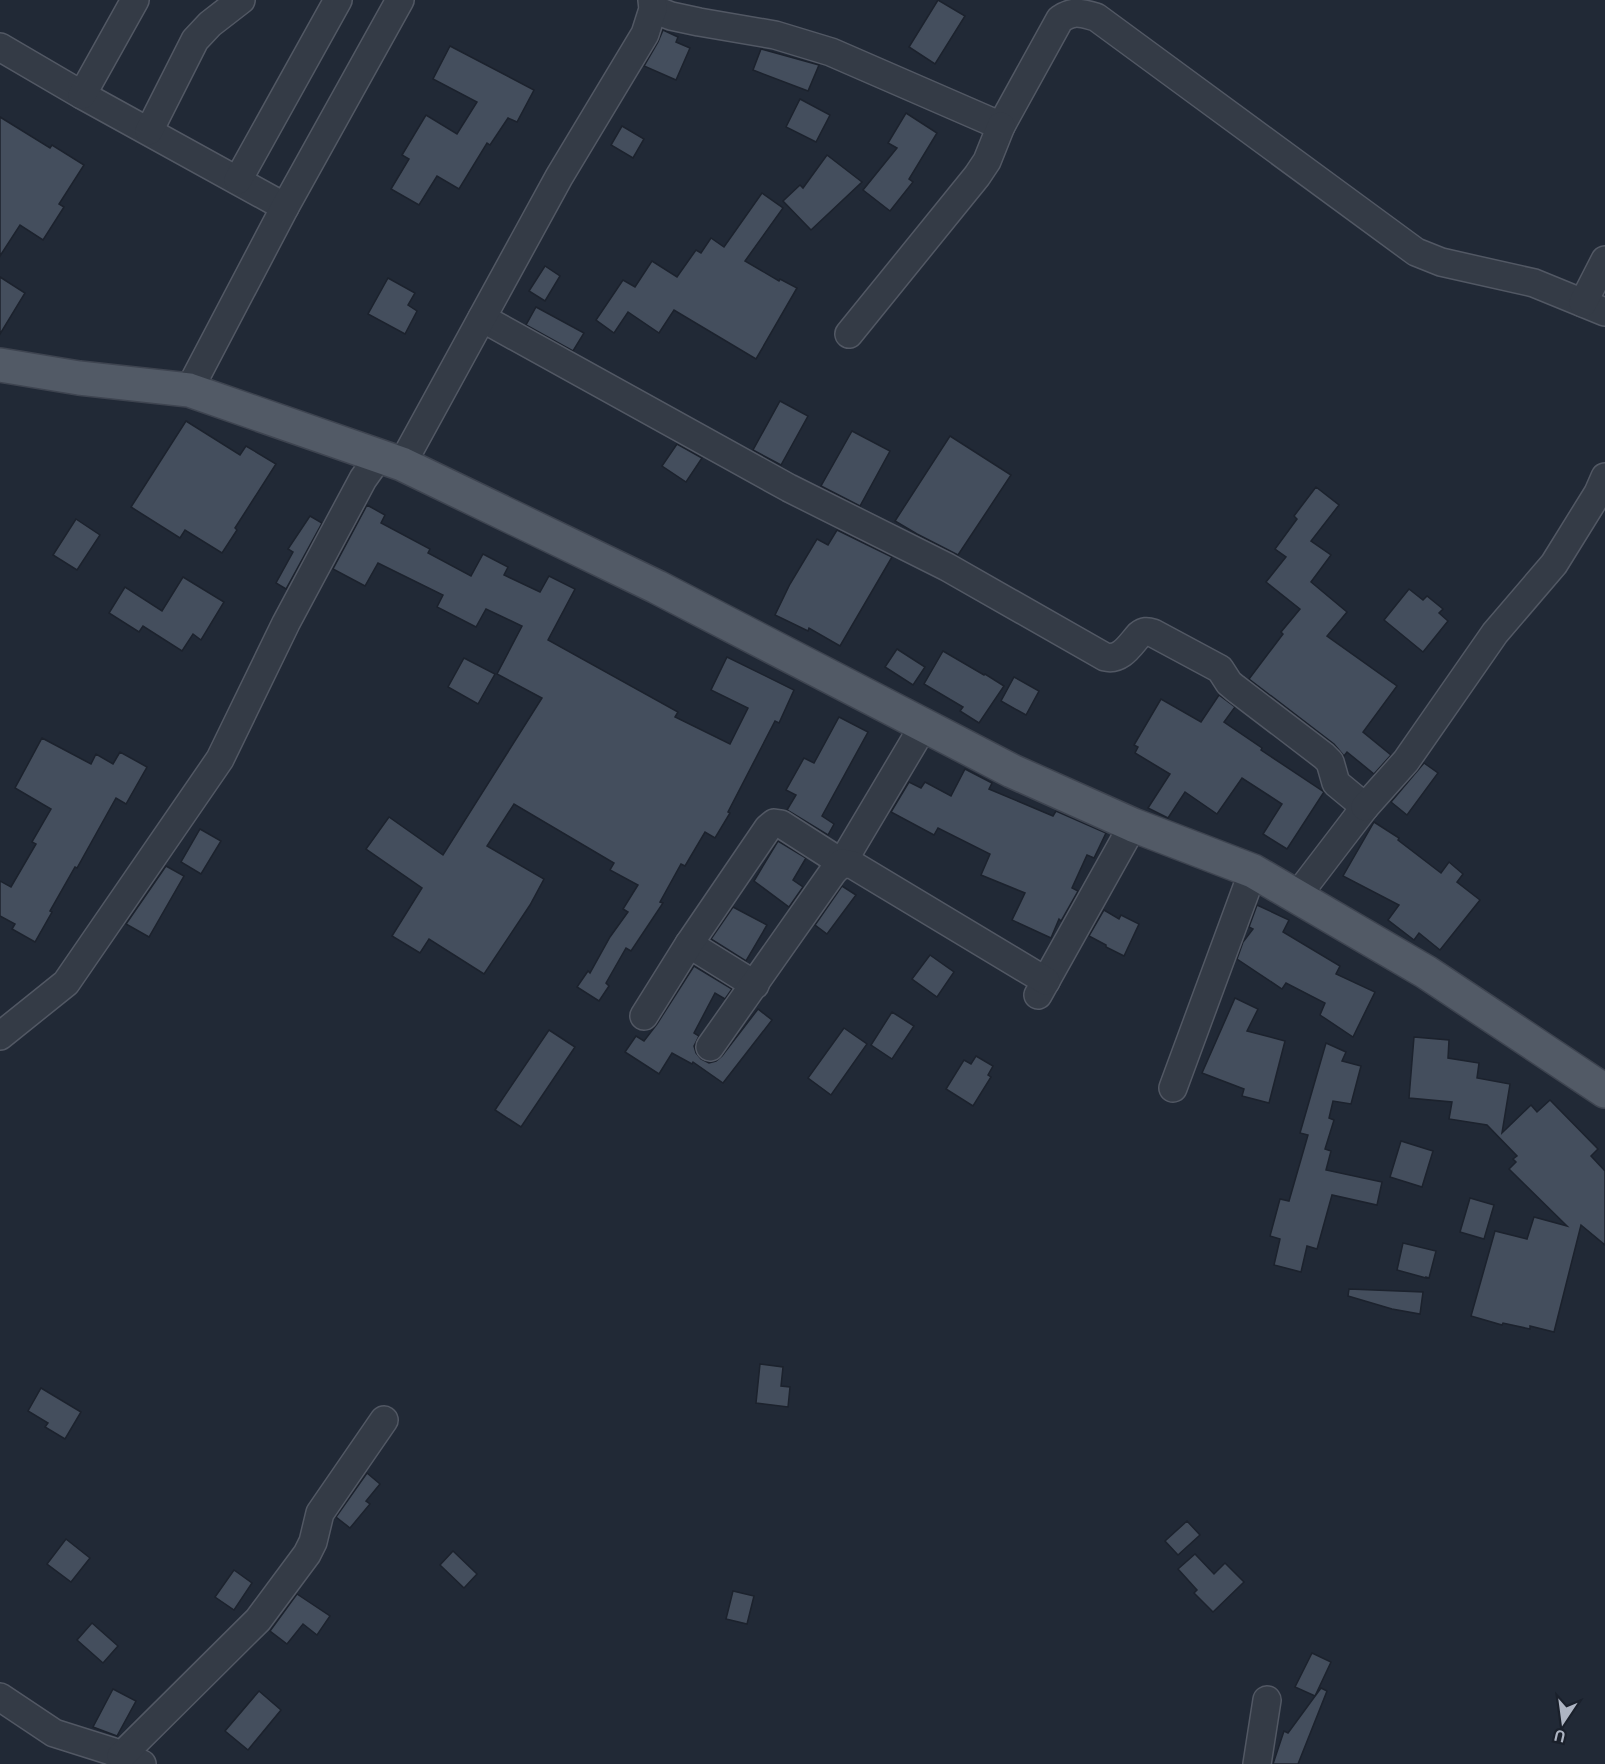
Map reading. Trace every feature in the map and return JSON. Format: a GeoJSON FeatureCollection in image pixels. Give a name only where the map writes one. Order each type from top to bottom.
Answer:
{"type":"FeatureCollection","features":[{"type":"Feature","properties":{"kind":"main road"},"geometry":{"type":"LineString","coordinates":[[0,365],[79,378],[189,390],[391,460],[657,587],[1012,771],[1133,825],[1253,870],[1426,972],[1605,1091]]}},
{"type":"Feature","properties":{"kind":"street"},"geometry":{"type":"LineString","coordinates":[[82,95],[135,0]]}},
{"type":"Feature","properties":{"kind":"street"},"geometry":{"type":"LineString","coordinates":[[149,131],[195,40],[210,24],[241,0]]}},
{"type":"Feature","properties":{"kind":"street"},"geometry":{"type":"LineString","coordinates":[[238,180],[338,0]]}},
{"type":"Feature","properties":{"kind":"street"},"geometry":{"type":"LineString","coordinates":[[189,390],[285,207],[400,0]]}},
{"type":"Feature","properties":{"kind":"street"},"geometry":{"type":"LineString","coordinates":[[0,1036],[66,983],[220,759],[292,613],[363,479],[391,460],[482,318],[559,177],[645,34],[652,4],[671,16],[775,35],[831,52],[1001,126]]}},
{"type":"Feature","properties":{"kind":"street"},"geometry":{"type":"LineString","coordinates":[[849,334],[977,176],[987,161],[1001,126],[1060,19],[1070,13],[1096,17],[1416,252],[1441,262],[1534,283],[1591,304],[1603,263]]}},
{"type":"Feature","properties":{"kind":"street"},"geometry":{"type":"LineString","coordinates":[[0,47],[285,207]]}},
{"type":"Feature","properties":{"kind":"street"},"geometry":{"type":"LineString","coordinates":[[482,318],[789,488],[947,567],[1105,657],[1120,655],[1139,635],[1148,631],[1220,669],[1228,683],[1324,756],[1330,762],[1336,783],[1365,807]]}},
{"type":"Feature","properties":{"kind":"street"},"geometry":{"type":"LineString","coordinates":[[1297,896],[1365,807],[1406,761],[1495,633],[1554,564],[1599,493],[1605,477]]}},
{"type":"Feature","properties":{"kind":"street"},"geometry":{"type":"LineString","coordinates":[[710,1047],[833,872],[842,863],[924,725]]}},
{"type":"Feature","properties":{"kind":"street"},"geometry":{"type":"LineString","coordinates":[[644,1016],[689,944],[768,828],[774,823],[781,824],[842,863],[853,865],[1042,988],[1133,825]]}},
{"type":"Feature","properties":{"kind":"street"},"geometry":{"type":"LineString","coordinates":[[1173,1089],[1253,870]]}},
{"type":"Feature","properties":{"kind":"street"},"geometry":{"type":"LineString","coordinates":[[689,944],[755,985]]}},
{"type":"Feature","properties":{"kind":"street"},"geometry":{"type":"LineString","coordinates":[[0,1697],[54,1733],[132,1760],[258,1620],[307,1554],[313,1542],[320,1513],[384,1420]]}},
{"type":"Feature","properties":{"kind":"street"},"geometry":{"type":"LineString","coordinates":[[1257,1764],[1267,1700]]}},
{"type":"Feature","properties":{"kind":"building"},"geometry":{"type":"Polygon","coordinates":[[[938,0],[965,16],[935,64],[909,47],[938,0]]]}},
{"type":"Feature","properties":{"kind":"building"},"geometry":{"type":"Polygon","coordinates":[[[663,30],[678,37],[676,42],[690,48],[676,80],[644,66],[663,30]]]}},
{"type":"Feature","properties":{"kind":"building"},"geometry":{"type":"Polygon","coordinates":[[[450,46],[534,90],[517,122],[508,118],[490,145],[487,143],[459,189],[437,176],[419,205],[391,189],[409,159],[402,155],[426,115],[457,134],[477,102],[433,79],[450,46]]]}},
{"type":"Feature","properties":{"kind":"building"},"geometry":{"type":"Polygon","coordinates":[[[761,49],[819,65],[808,91],[753,70],[761,49]]]}},
{"type":"Feature","properties":{"kind":"building"},"geometry":{"type":"Polygon","coordinates":[[[800,99],[830,115],[816,142],[786,127],[800,99]]]}},
{"type":"Feature","properties":{"kind":"building"},"geometry":{"type":"Polygon","coordinates":[[[906,113],[937,133],[909,179],[913,182],[890,211],[863,190],[897,148],[888,143],[906,113]]]}},
{"type":"Feature","properties":{"kind":"building"},"geometry":{"type":"Polygon","coordinates":[[[0,117],[50,148],[52,145],[84,165],[59,204],[64,207],[43,240],[20,225],[0,256],[0,117]]]}},
{"type":"Feature","properties":{"kind":"building"},"geometry":{"type":"Polygon","coordinates":[[[622,126],[644,139],[633,158],[611,145],[622,126]]]}},
{"type":"Feature","properties":{"kind":"building"},"geometry":{"type":"Polygon","coordinates":[[[827,155],[862,182],[811,230],[783,201],[800,185],[803,188],[827,155]]]}},
{"type":"Feature","properties":{"kind":"building"},"geometry":{"type":"Polygon","coordinates":[[[762,193],[783,208],[745,261],[779,281],[780,279],[797,288],[756,359],[674,310],[659,333],[628,312],[614,333],[596,320],[623,280],[635,287],[652,261],[677,277],[696,250],[701,253],[711,238],[724,247],[762,193]]]}},
{"type":"Feature","properties":{"kind":"building"},"geometry":{"type":"Polygon","coordinates":[[[545,266],[560,276],[545,301],[529,291],[545,266]]]}},
{"type":"Feature","properties":{"kind":"building"},"geometry":{"type":"Polygon","coordinates":[[[0,277],[25,293],[0,334],[0,277]]]}},
{"type":"Feature","properties":{"kind":"building"},"geometry":{"type":"Polygon","coordinates":[[[388,278],[415,293],[408,305],[417,311],[405,334],[368,314],[388,278]]]}},
{"type":"Feature","properties":{"kind":"building"},"geometry":{"type":"Polygon","coordinates":[[[536,307],[584,333],[573,351],[526,325],[536,307]]]}},
{"type":"Feature","properties":{"kind":"building"},"geometry":{"type":"Polygon","coordinates":[[[780,401],[808,416],[781,465],[753,450],[780,401]]]}},
{"type":"Feature","properties":{"kind":"building"},"geometry":{"type":"Polygon","coordinates":[[[186,421],[240,455],[246,446],[276,464],[235,528],[237,530],[222,553],[185,530],[180,538],[131,507],[186,421]]]}},
{"type":"Feature","properties":{"kind":"building"},"geometry":{"type":"Polygon","coordinates":[[[852,431],[890,451],[860,506],[821,486],[852,431]]]}},
{"type":"Feature","properties":{"kind":"building"},"geometry":{"type":"Polygon","coordinates":[[[950,436],[1011,475],[958,555],[895,521],[950,436]]]}},
{"type":"Feature","properties":{"kind":"building"},"geometry":{"type":"Polygon","coordinates":[[[677,444],[702,458],[686,482],[662,466],[677,444]]]}},
{"type":"Feature","properties":{"kind":"building"},"geometry":{"type":"Polygon","coordinates":[[[1316,487],[1339,505],[1311,541],[1331,555],[1311,582],[1347,612],[1327,636],[1397,686],[1363,732],[1391,755],[1374,774],[1347,752],[1344,756],[1334,744],[1249,679],[1283,634],[1281,632],[1300,609],[1266,582],[1286,557],[1275,549],[1297,519],[1294,516],[1316,487]]]}},
{"type":"Feature","properties":{"kind":"building"},"geometry":{"type":"Polygon","coordinates":[[[367,505],[385,515],[381,523],[430,549],[428,553],[471,576],[483,554],[508,567],[504,575],[540,592],[549,576],[575,589],[548,640],[678,712],[675,717],[730,744],[748,708],[711,690],[727,657],[794,690],[779,723],[775,721],[728,812],[730,813],[715,838],[705,832],[685,866],[681,864],[660,902],[663,903],[631,951],[626,948],[606,983],[609,986],[599,1001],[577,987],[588,971],[590,973],[610,937],[628,912],[623,909],[638,885],[610,870],[614,863],[514,804],[487,846],[544,879],[530,905],[484,974],[429,939],[420,953],[392,936],[422,888],[366,849],[389,817],[443,855],[542,698],[497,674],[522,626],[486,609],[476,627],[437,607],[443,595],[378,563],[365,586],[333,569],[367,505]]]}},
{"type":"Feature","properties":{"kind":"building"},"geometry":{"type":"Polygon","coordinates":[[[310,516],[322,523],[286,589],[276,583],[293,552],[288,549],[310,516]]]}},
{"type":"Feature","properties":{"kind":"building"},"geometry":{"type":"Polygon","coordinates":[[[76,519],[100,535],[77,570],[53,555],[76,519]]]}},
{"type":"Feature","properties":{"kind":"building"},"geometry":{"type":"Polygon","coordinates":[[[837,530],[892,557],[840,646],[809,628],[808,631],[775,615],[790,584],[817,539],[828,545],[837,530]]]}},
{"type":"Feature","properties":{"kind":"building"},"geometry":{"type":"Polygon","coordinates":[[[183,577],[224,602],[201,640],[193,634],[182,651],[143,626],[139,632],[109,613],[125,587],[162,611],[183,577]]]}},
{"type":"Feature","properties":{"kind":"building"},"geometry":{"type":"Polygon","coordinates":[[[1409,589],[1423,600],[1427,596],[1443,609],[1439,613],[1448,621],[1423,652],[1384,620],[1409,589]]]}},
{"type":"Feature","properties":{"kind":"building"},"geometry":{"type":"Polygon","coordinates":[[[897,649],[925,667],[913,685],[885,667],[897,649]]]}},
{"type":"Feature","properties":{"kind":"building"},"geometry":{"type":"Polygon","coordinates":[[[943,651],[1004,686],[979,723],[960,711],[963,707],[924,684],[943,651]]]}},
{"type":"Feature","properties":{"kind":"building"},"geometry":{"type":"Polygon","coordinates":[[[464,658],[495,674],[478,704],[448,687],[464,658]]]}},
{"type":"Feature","properties":{"kind":"building"},"geometry":{"type":"Polygon","coordinates":[[[1014,677],[1039,691],[1026,715],[1001,701],[1014,677]]]}},
{"type":"Feature","properties":{"kind":"building"},"geometry":{"type":"Polygon","coordinates":[[[1219,695],[1235,707],[1224,722],[1324,792],[1287,849],[1263,834],[1282,804],[1242,778],[1217,814],[1185,792],[1168,818],[1148,808],[1170,774],[1135,753],[1138,747],[1134,745],[1161,699],[1201,722],[1219,695]]]}},
{"type":"Feature","properties":{"kind":"building"},"geometry":{"type":"Polygon","coordinates":[[[839,717],[868,732],[822,816],[834,824],[828,835],[787,810],[796,795],[786,790],[804,758],[814,763],[839,717]]]}},
{"type":"Feature","properties":{"kind":"building"},"geometry":{"type":"Polygon","coordinates":[[[42,738],[91,764],[96,754],[113,764],[120,752],[147,767],[126,804],[116,798],[50,911],[52,912],[35,942],[12,929],[15,924],[0,916],[0,881],[11,887],[36,844],[32,842],[51,809],[15,788],[42,738]]]}},
{"type":"Feature","properties":{"kind":"building"},"geometry":{"type":"Polygon","coordinates":[[[1424,763],[1438,773],[1407,815],[1391,802],[1424,763]]]}},
{"type":"Feature","properties":{"kind":"building"},"geometry":{"type":"Polygon","coordinates":[[[965,769],[992,783],[989,789],[1053,816],[1056,811],[1106,833],[1094,858],[1087,855],[1072,888],[1078,891],[1061,921],[1059,919],[1051,938],[1012,920],[1025,893],[981,875],[990,854],[938,828],[934,835],[891,812],[909,782],[921,788],[925,782],[951,796],[965,769]]]}},
{"type":"Feature","properties":{"kind":"building"},"geometry":{"type":"Polygon","coordinates":[[[1374,822],[1399,838],[1398,840],[1441,873],[1449,862],[1463,874],[1457,882],[1480,900],[1440,950],[1419,933],[1414,940],[1388,920],[1399,905],[1343,876],[1374,822]]]}},
{"type":"Feature","properties":{"kind":"building"},"geometry":{"type":"Polygon","coordinates":[[[200,829],[221,841],[201,874],[181,862],[200,829]]]}},
{"type":"Feature","properties":{"kind":"building"},"geometry":{"type":"Polygon","coordinates":[[[778,841],[806,858],[793,880],[803,887],[789,907],[754,881],[778,841]]]}},
{"type":"Feature","properties":{"kind":"building"},"geometry":{"type":"Polygon","coordinates":[[[166,866],[184,876],[149,937],[126,924],[166,866]]]}},
{"type":"Feature","properties":{"kind":"building"},"geometry":{"type":"Polygon","coordinates":[[[842,886],[856,895],[827,934],[815,925],[842,886]]]}},
{"type":"Feature","properties":{"kind":"building"},"geometry":{"type":"Polygon","coordinates":[[[1257,905],[1289,920],[1283,932],[1340,966],[1336,974],[1375,992],[1353,1037],[1320,1015],[1325,1003],[1286,983],[1282,989],[1237,959],[1243,942],[1253,929],[1249,927],[1257,905]]]}},
{"type":"Feature","properties":{"kind":"building"},"geometry":{"type":"Polygon","coordinates":[[[733,907],[767,925],[746,961],[711,939],[733,907]]]}},
{"type":"Feature","properties":{"kind":"building"},"geometry":{"type":"Polygon","coordinates":[[[1104,910],[1119,919],[1121,915],[1139,924],[1124,956],[1089,936],[1104,910]]]}},
{"type":"Feature","properties":{"kind":"building"},"geometry":{"type":"Polygon","coordinates":[[[930,955],[954,972],[937,997],[912,979],[930,955]]]}},
{"type":"Feature","properties":{"kind":"building"},"geometry":{"type":"Polygon","coordinates":[[[694,966],[732,989],[725,999],[715,993],[694,1033],[699,1036],[694,1046],[701,1059],[709,1063],[722,1056],[758,1009],[772,1020],[723,1083],[693,1062],[692,1064],[672,1053],[659,1074],[625,1052],[636,1036],[644,1041],[694,966]]]}},
{"type":"Feature","properties":{"kind":"building"},"geometry":{"type":"Polygon","coordinates":[[[1235,998],[1258,1009],[1247,1031],[1285,1041],[1269,1103],[1242,1096],[1244,1089],[1202,1073],[1235,998]]]}},
{"type":"Feature","properties":{"kind":"building"},"geometry":{"type":"Polygon","coordinates":[[[892,1012],[914,1026],[892,1059],[871,1045],[892,1012]]]}},
{"type":"Feature","properties":{"kind":"building"},"geometry":{"type":"Polygon","coordinates":[[[844,1028],[867,1044],[831,1095],[808,1078],[844,1028]]]}},
{"type":"Feature","properties":{"kind":"building"},"geometry":{"type":"Polygon","coordinates":[[[549,1030],[575,1047],[521,1127],[495,1110],[549,1030]]]}},
{"type":"Feature","properties":{"kind":"building"},"geometry":{"type":"Polygon","coordinates":[[[1414,1037],[1449,1040],[1448,1058],[1479,1063],[1477,1078],[1510,1084],[1502,1133],[1531,1105],[1537,1112],[1550,1100],[1598,1149],[1591,1156],[1605,1171],[1605,1245],[1581,1225],[1554,1332],[1530,1326],[1530,1329],[1503,1323],[1502,1325],[1471,1316],[1495,1231],[1527,1239],[1534,1217],[1567,1226],[1509,1169],[1516,1162],[1513,1159],[1517,1156],[1487,1125],[1449,1119],[1452,1102],[1409,1098],[1414,1037]]]}},
{"type":"Feature","properties":{"kind":"building"},"geometry":{"type":"Polygon","coordinates":[[[1326,1043],[1346,1052],[1342,1061],[1361,1066],[1351,1104],[1333,1101],[1329,1118],[1334,1120],[1325,1149],[1331,1151],[1326,1170],[1382,1182],[1377,1205],[1332,1195],[1317,1249],[1307,1246],[1301,1272],[1274,1265],[1280,1239],[1270,1236],[1280,1199],[1289,1201],[1308,1135],[1300,1133],[1326,1043]]]}},
{"type":"Feature","properties":{"kind":"building"},"geometry":{"type":"Polygon","coordinates":[[[976,1056],[993,1066],[988,1075],[991,1077],[973,1106],[946,1089],[964,1060],[971,1064],[976,1056]]]}},
{"type":"Feature","properties":{"kind":"building"},"geometry":{"type":"Polygon","coordinates":[[[1401,1141],[1433,1151],[1422,1187],[1390,1177],[1401,1141]]]}},
{"type":"Feature","properties":{"kind":"building"},"geometry":{"type":"Polygon","coordinates":[[[1470,1198],[1494,1205],[1484,1239],[1460,1232],[1470,1198]]]}},
{"type":"Feature","properties":{"kind":"building"},"geometry":{"type":"Polygon","coordinates":[[[1403,1243],[1436,1251],[1429,1278],[1397,1270],[1403,1243]]]}},
{"type":"Feature","properties":{"kind":"building"},"geometry":{"type":"Polygon","coordinates":[[[1349,1289],[1423,1292],[1420,1314],[1392,1309],[1348,1296],[1349,1289]]]}},
{"type":"Feature","properties":{"kind":"building"},"geometry":{"type":"Polygon","coordinates":[[[760,1364],[783,1367],[781,1386],[790,1387],[788,1407],[756,1403],[760,1364]]]}},
{"type":"Feature","properties":{"kind":"building"},"geometry":{"type":"Polygon","coordinates":[[[41,1388],[81,1412],[65,1439],[45,1427],[48,1423],[28,1411],[41,1388]]]}},
{"type":"Feature","properties":{"kind":"building"},"geometry":{"type":"Polygon","coordinates":[[[367,1473],[380,1484],[366,1501],[370,1504],[350,1528],[336,1517],[367,1473]]]}},
{"type":"Feature","properties":{"kind":"building"},"geometry":{"type":"Polygon","coordinates":[[[1187,1521],[1200,1535],[1178,1555],[1165,1541],[1187,1521]]]}},
{"type":"Feature","properties":{"kind":"building"},"geometry":{"type":"Polygon","coordinates":[[[66,1539],[90,1558],[71,1582],[47,1564],[66,1539]]]}},
{"type":"Feature","properties":{"kind":"building"},"geometry":{"type":"Polygon","coordinates":[[[453,1551],[477,1574],[464,1588],[440,1565],[453,1551]]]}},
{"type":"Feature","properties":{"kind":"building"},"geometry":{"type":"Polygon","coordinates":[[[1195,1554],[1214,1574],[1225,1563],[1244,1582],[1213,1612],[1194,1593],[1197,1590],[1178,1569],[1195,1554]]]}},
{"type":"Feature","properties":{"kind":"building"},"geometry":{"type":"Polygon","coordinates":[[[234,1570],[252,1583],[234,1610],[215,1597],[234,1570]]]}},
{"type":"Feature","properties":{"kind":"building"},"geometry":{"type":"Polygon","coordinates":[[[733,1591],[754,1596],[747,1624],[726,1619],[733,1591]]]}},
{"type":"Feature","properties":{"kind":"building"},"geometry":{"type":"Polygon","coordinates":[[[297,1594],[330,1616],[317,1635],[303,1624],[287,1644],[270,1631],[297,1594]]]}},
{"type":"Feature","properties":{"kind":"building"},"geometry":{"type":"Polygon","coordinates":[[[92,1623],[118,1646],[103,1663],[77,1640],[92,1623]]]}},
{"type":"Feature","properties":{"kind":"building"},"geometry":{"type":"Polygon","coordinates":[[[1312,1653],[1331,1662],[1315,1696],[1295,1687],[1312,1653]]]}},
{"type":"Feature","properties":{"kind":"building"},"geometry":{"type":"Polygon","coordinates":[[[1321,1688],[1327,1691],[1298,1764],[1273,1764],[1284,1731],[1288,1733],[1321,1688]]]}},
{"type":"Feature","properties":{"kind":"building"},"geometry":{"type":"Polygon","coordinates":[[[113,1689],[136,1701],[117,1736],[93,1727],[113,1689]]]}},
{"type":"Feature","properties":{"kind":"building"},"geometry":{"type":"Polygon","coordinates":[[[259,1691],[281,1710],[248,1750],[225,1731],[259,1691]]]}}]}
